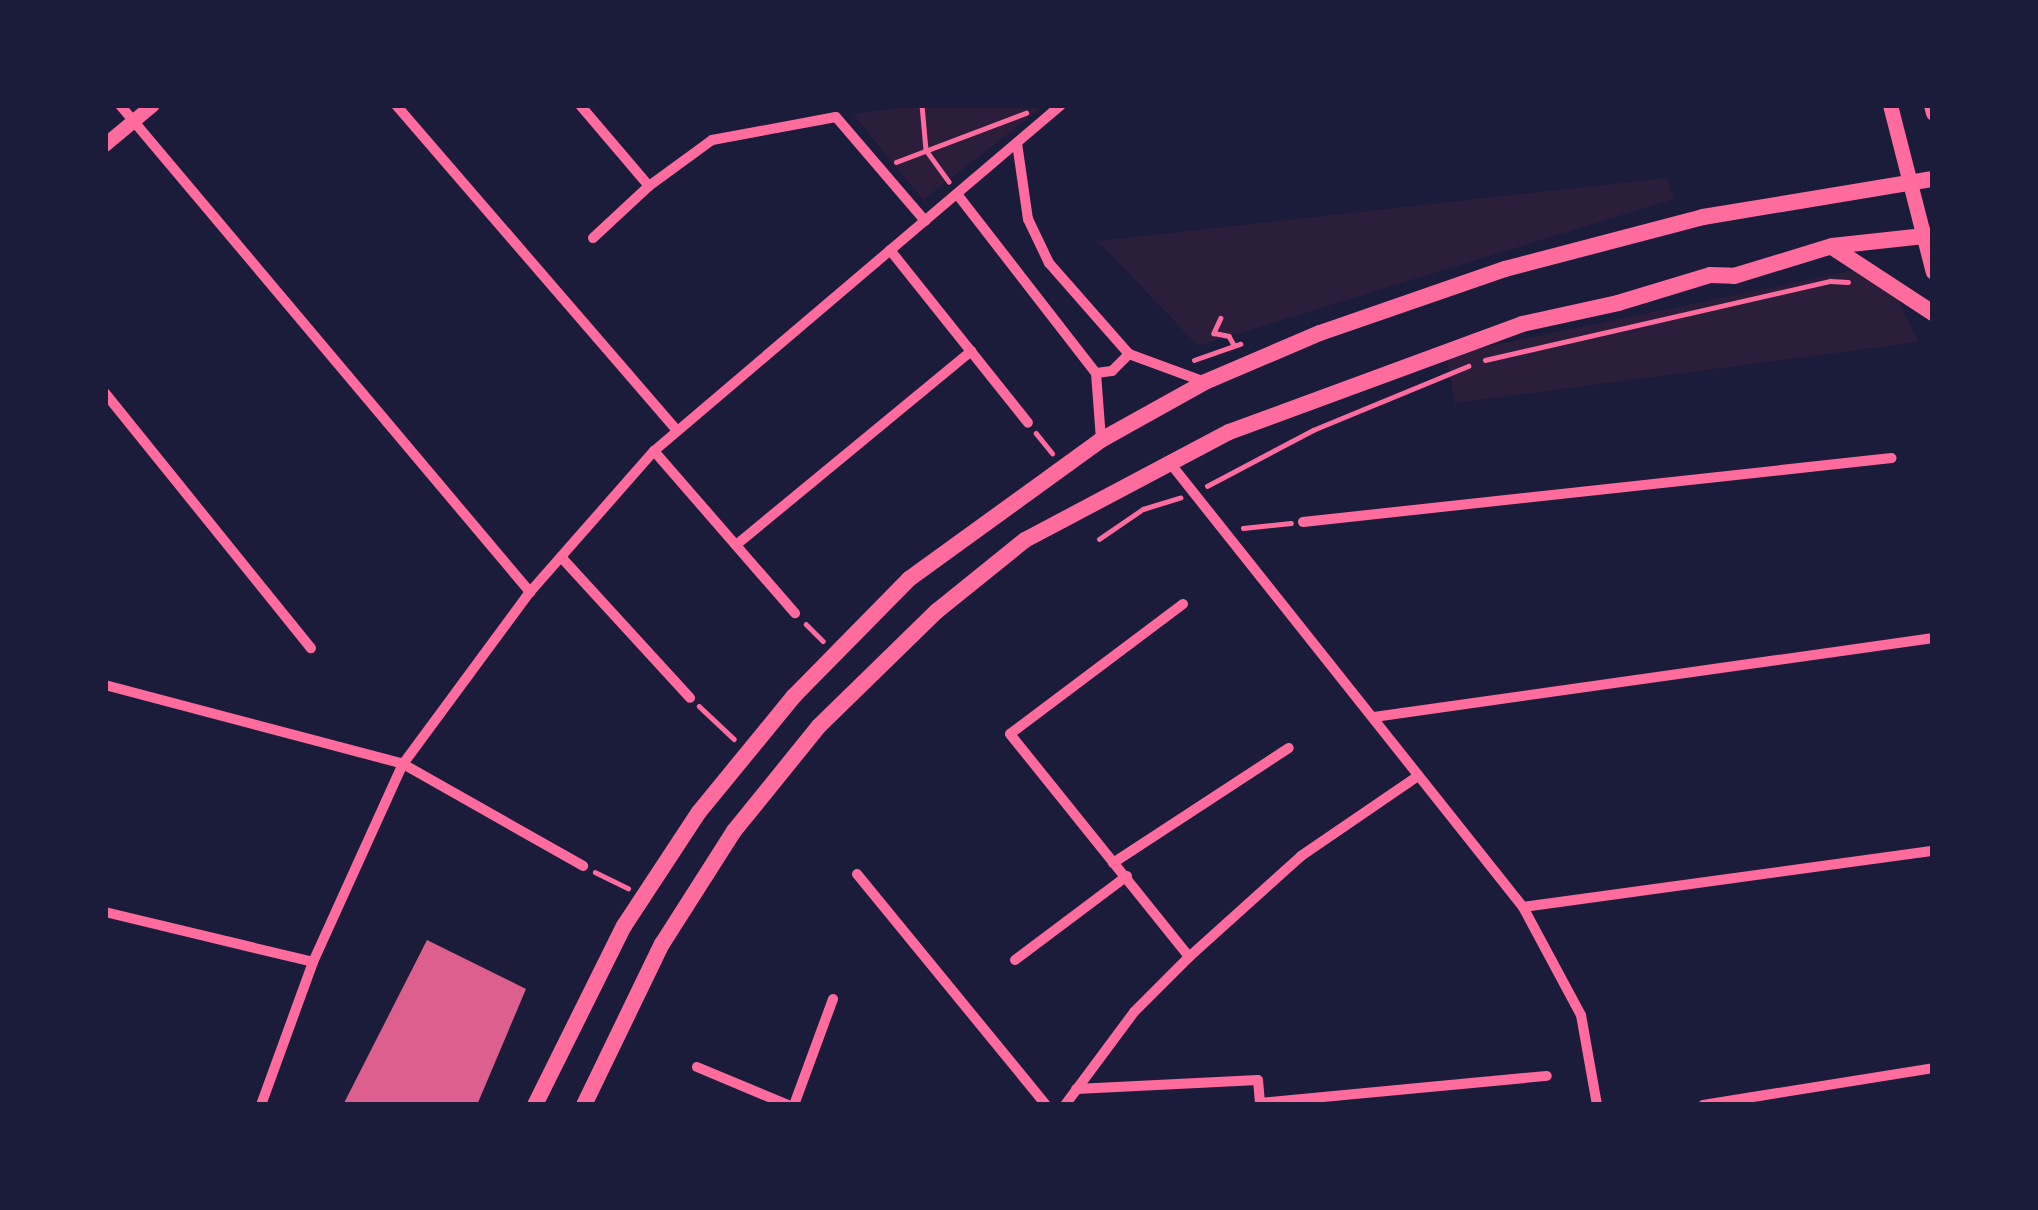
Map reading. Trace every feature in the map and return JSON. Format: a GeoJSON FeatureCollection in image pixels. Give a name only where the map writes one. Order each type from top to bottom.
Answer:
{"type":"FeatureCollection","features":[{"type":"Feature","properties":{"kind":"main road"},"geometry":{"type":"LineString","coordinates":[[1890,105],[1929,236],[1933,272]]}},
{"type":"Feature","properties":{"kind":"main road"},"geometry":{"type":"LineString","coordinates":[[535,1105],[566,1036],[644,896],[699,812],[747,752],[909,579],[1101,440],[1204,382],[1320,333],[1505,269],[1703,217],[1933,179]]}},
{"type":"Feature","properties":{"kind":"main road"},"geometry":{"type":"LineString","coordinates":[[584,1105],[662,944],[734,832],[819,726],[937,611],[1025,540],[1229,432],[1522,324],[1618,303],[1709,275],[1734,276],[1832,246],[1929,236]]}},
{"type":"Feature","properties":{"kind":"main road"},"geometry":{"type":"LineString","coordinates":[[1832,246],[1933,313]]}},
{"type":"Feature","properties":{"kind":"street"},"geometry":{"type":"LineString","coordinates":[[120,105],[530,592]]}},
{"type":"Feature","properties":{"kind":"street"},"geometry":{"type":"LineString","coordinates":[[105,146],[153,105]]}},
{"type":"Feature","properties":{"kind":"street"},"geometry":{"type":"LineString","coordinates":[[580,105],[649,186]]}},
{"type":"Feature","properties":{"kind":"street"},"geometry":{"type":"LineString","coordinates":[[261,1105],[313,962],[403,764],[530,592],[654,451],[1061,105]]}},
{"type":"Feature","properties":{"kind":"street"},"geometry":{"type":"LineString","coordinates":[[401,107],[677,431]]}},
{"type":"Feature","properties":{"kind":"street"},"geometry":{"type":"LineString","coordinates":[[592,238],[649,186],[712,140],[836,117],[925,221]]}},
{"type":"Feature","properties":{"kind":"street"},"geometry":{"type":"LineString","coordinates":[[1017,142],[1028,218],[1049,263],[1129,354],[1204,382]]}},
{"type":"Feature","properties":{"kind":"street"},"geometry":{"type":"LineString","coordinates":[[957,194],[1096,373],[1101,440]]}},
{"type":"Feature","properties":{"kind":"street"},"geometry":{"type":"LineString","coordinates":[[890,250],[1028,423]]}},
{"type":"Feature","properties":{"kind":"street"},"geometry":{"type":"LineString","coordinates":[[736,545],[971,351]]}},
{"type":"Feature","properties":{"kind":"street"},"geometry":{"type":"LineString","coordinates":[[1096,373],[1120,368],[1129,354]]}},
{"type":"Feature","properties":{"kind":"street"},"geometry":{"type":"LineString","coordinates":[[105,393],[310,648]]}},
{"type":"Feature","properties":{"kind":"street"},"geometry":{"type":"LineString","coordinates":[[654,451],[795,613]]}},
{"type":"Feature","properties":{"kind":"street"},"geometry":{"type":"LineString","coordinates":[[1303,522],[1892,458]]}},
{"type":"Feature","properties":{"kind":"street"},"geometry":{"type":"LineString","coordinates":[[1170,464],[1523,907],[1581,1015],[1597,1105]]}},
{"type":"Feature","properties":{"kind":"street"},"geometry":{"type":"LineString","coordinates":[[560,557],[690,698]]}},
{"type":"Feature","properties":{"kind":"street"},"geometry":{"type":"LineString","coordinates":[[1183,604],[1010,734],[1189,957]]}},
{"type":"Feature","properties":{"kind":"street"},"geometry":{"type":"LineString","coordinates":[[1373,717],[1933,638]]}},
{"type":"Feature","properties":{"kind":"street"},"geometry":{"type":"LineString","coordinates":[[105,686],[403,764],[583,866]]}},
{"type":"Feature","properties":{"kind":"street"},"geometry":{"type":"LineString","coordinates":[[1113,862],[1289,748]]}},
{"type":"Feature","properties":{"kind":"street"},"geometry":{"type":"LineString","coordinates":[[1065,1105],[1134,1012],[1189,957],[1301,856],[1418,776]]}},
{"type":"Feature","properties":{"kind":"street"},"geometry":{"type":"LineString","coordinates":[[1523,907],[1933,851]]}},
{"type":"Feature","properties":{"kind":"street"},"geometry":{"type":"LineString","coordinates":[[857,874],[1046,1105]]}},
{"type":"Feature","properties":{"kind":"street"},"geometry":{"type":"LineString","coordinates":[[1016,959],[1127,876]]}},
{"type":"Feature","properties":{"kind":"street"},"geometry":{"type":"LineString","coordinates":[[105,912],[313,962]]}},
{"type":"Feature","properties":{"kind":"street"},"geometry":{"type":"LineString","coordinates":[[697,1067],[791,1105],[833,999]]}},
{"type":"Feature","properties":{"kind":"street"},"geometry":{"type":"LineString","coordinates":[[1703,1105],[1933,1068]]}},
{"type":"Feature","properties":{"kind":"street"},"geometry":{"type":"LineString","coordinates":[[1076,1089],[1258,1080],[1260,1104],[1546,1076]]}},
{"type":"Feature","properties":{"kind":"street"},"geometry":{"type":"LineString","coordinates":[[1423,1088],[1424,1105]]}},
{"type":"Feature","properties":{"kind":"path"},"geometry":{"type":"LineString","coordinates":[[922,105],[926,150],[957,194]]}},
{"type":"Feature","properties":{"kind":"path"},"geometry":{"type":"LineString","coordinates":[[879,168],[1027,112]]}},
{"type":"Feature","properties":{"kind":"path"},"geometry":{"type":"LineString","coordinates":[[1099,539],[1143,508],[1197,494],[1263,453],[1486,359],[1830,281],[1850,282]]}},
{"type":"Feature","properties":{"kind":"path"},"geometry":{"type":"LineString","coordinates":[[1221,318],[1214,333],[1229,336],[1239,356]]}},
{"type":"Feature","properties":{"kind":"path"},"geometry":{"type":"LineString","coordinates":[[1028,423],[1062,466]]}},
{"type":"Feature","properties":{"kind":"path"},"geometry":{"type":"LineString","coordinates":[[1225,530],[1303,522]]}},
{"type":"Feature","properties":{"kind":"path"},"geometry":{"type":"LineString","coordinates":[[795,613],[835,654]]}},
{"type":"Feature","properties":{"kind":"path"},"geometry":{"type":"LineString","coordinates":[[690,698],[747,752]]}},
{"type":"Feature","properties":{"kind":"path"},"geometry":{"type":"LineString","coordinates":[[583,866],[644,896]]}},
{"type":"Feature","properties":{"kind":"shaded area"},"geometry":{"type":"Polygon","coordinates":[[[923,105],[1045,105],[923,200],[853,114],[923,105]]]}},
{"type":"Feature","properties":{"kind":"shaded area"},"geometry":{"type":"Polygon","coordinates":[[[1667,178],[1674,199],[1198,346],[1098,241],[1667,178]]]}},
{"type":"Feature","properties":{"kind":"shaded area"},"geometry":{"type":"Polygon","coordinates":[[[1856,270],[1891,286],[1919,342],[1455,403],[1446,355],[1856,270]]]}},
{"type":"Feature","properties":{"kind":"building"},"geometry":{"type":"Polygon","coordinates":[[[427,940],[526,989],[477,1105],[343,1105],[427,940]]]}}]}
